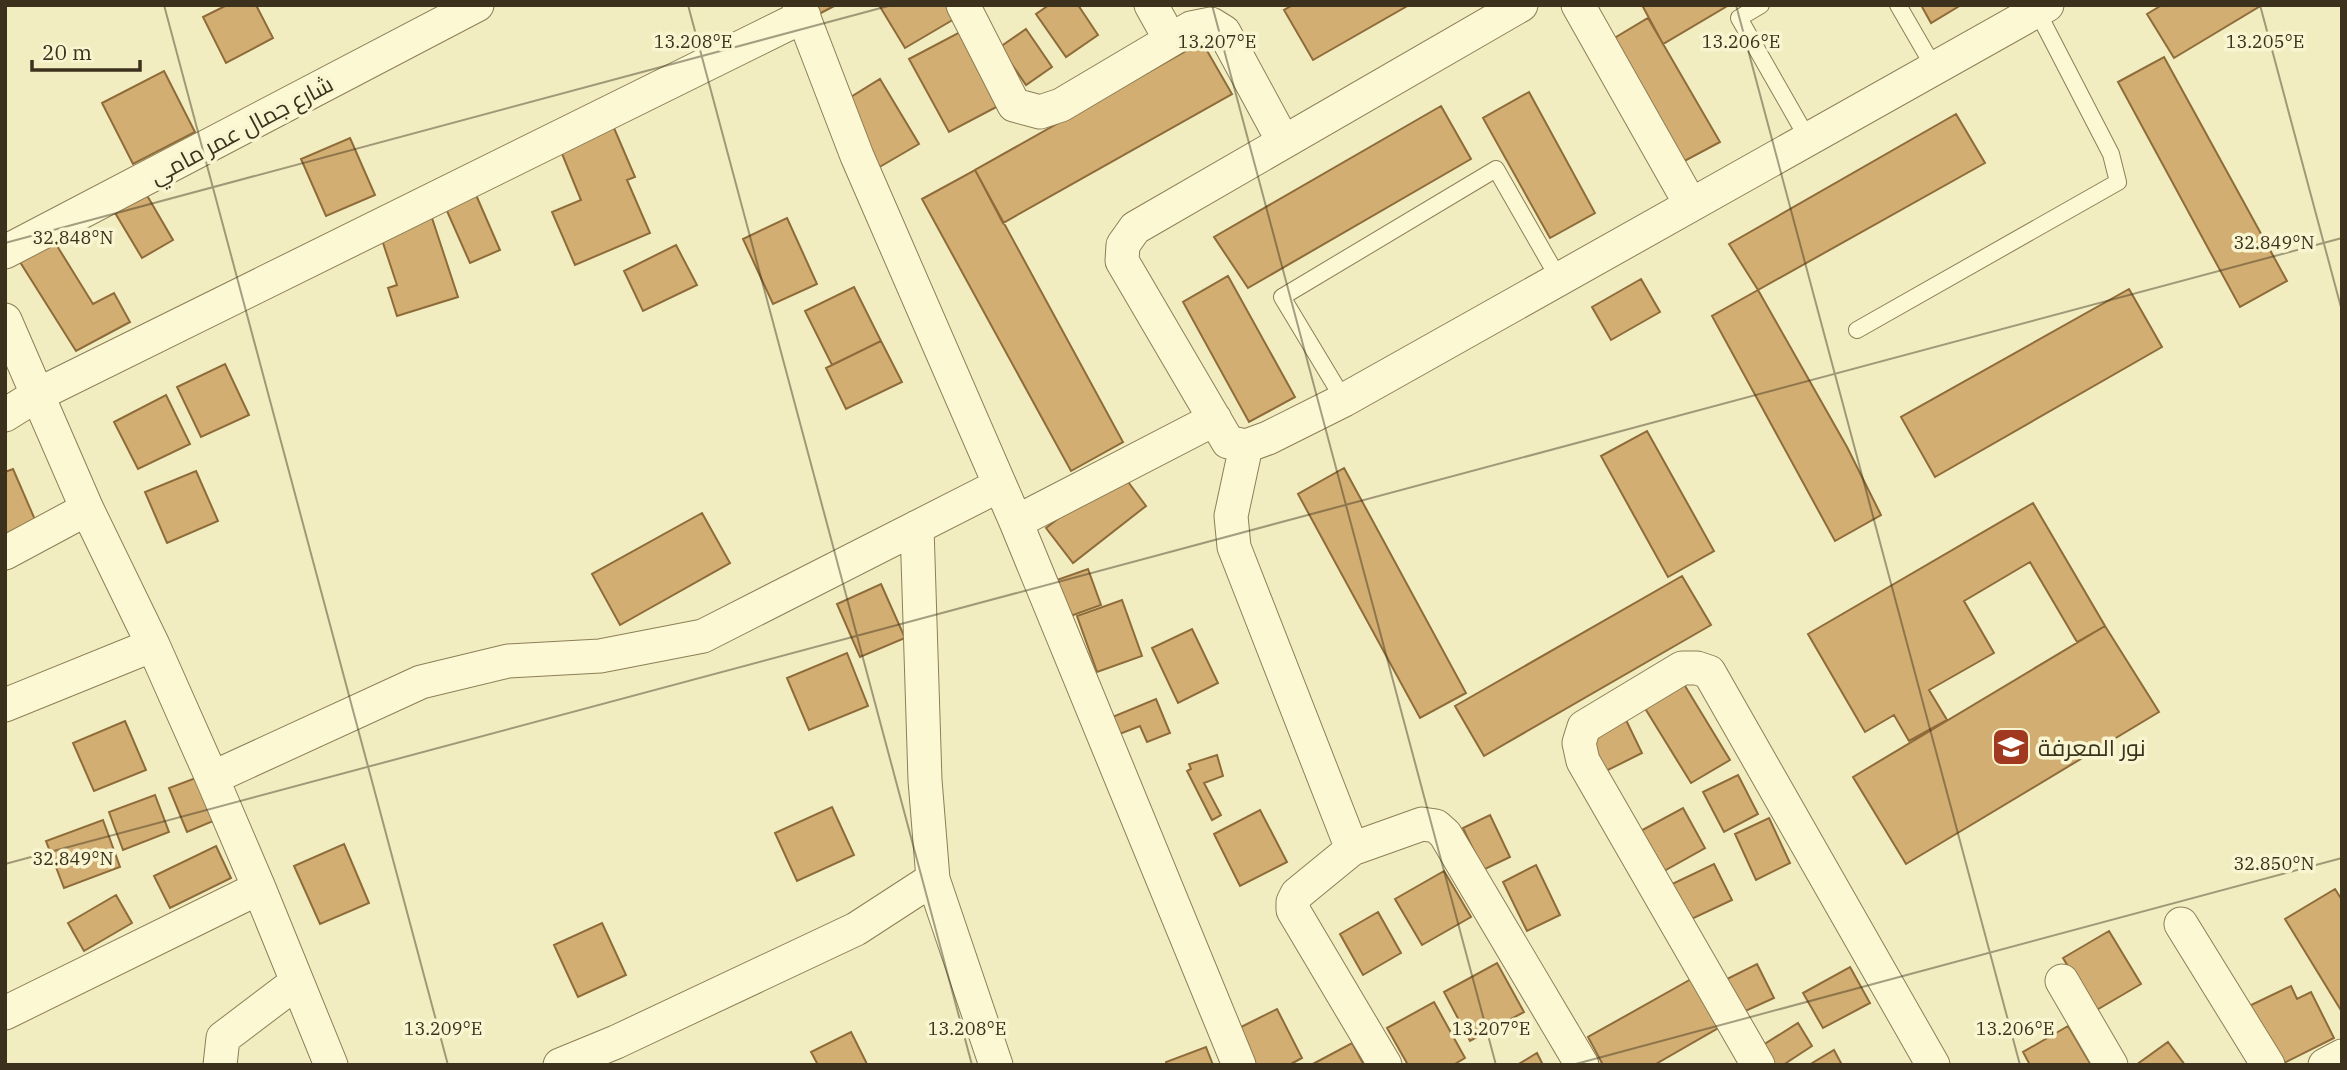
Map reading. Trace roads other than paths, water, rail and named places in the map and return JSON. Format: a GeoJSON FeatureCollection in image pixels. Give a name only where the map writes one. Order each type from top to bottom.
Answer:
{"type":"FeatureCollection","features":[{"type":"Feature","properties":{"kind":"street","name":"شارع جمال عمر مامي"},"geometry":{"type":"LineString","coordinates":[[5,252],[477,5]]}},
{"type":"Feature","properties":{"kind":"street"},"geometry":{"type":"LineString","coordinates":[[963,5],[1014,105],[1040,111],[1061,105],[1191,28],[1211,23],[1224,33],[1283,141]]}},
{"type":"Feature","properties":{"kind":"street"},"geometry":{"type":"LineString","coordinates":[[1151,5],[1170,39]]}},
{"type":"Feature","properties":{"kind":"street"},"geometry":{"type":"LineString","coordinates":[[1521,5],[1135,228],[1123,245],[1122,261],[1228,442],[1246,446],[1268,438],[1344,400],[2042,8]]}},
{"type":"Feature","properties":{"kind":"street"},"geometry":{"type":"LineString","coordinates":[[1578,5],[1691,205]]}},
{"type":"Feature","properties":{"kind":"street"},"geometry":{"type":"LineString","coordinates":[[5,415],[37,395],[802,11],[857,156],[1016,522],[1239,1065]]}},
{"type":"Feature","properties":{"kind":"street"},"geometry":{"type":"LineString","coordinates":[[5,320],[88,509],[212,778],[331,1065]]}},
{"type":"Feature","properties":{"kind":"street"},"geometry":{"type":"LineString","coordinates":[[1016,522],[1215,419]]}},
{"type":"Feature","properties":{"kind":"street"},"geometry":{"type":"LineString","coordinates":[[1246,446],[1231,516],[1234,547],[1352,849]]}},
{"type":"Feature","properties":{"kind":"street"},"geometry":{"type":"LineString","coordinates":[[212,778],[421,682],[508,661],[600,656],[703,636],[1000,485]]}},
{"type":"Feature","properties":{"kind":"street"},"geometry":{"type":"LineString","coordinates":[[5,553],[88,509]]}},
{"type":"Feature","properties":{"kind":"street"},"geometry":{"type":"LineString","coordinates":[[917,527],[925,780],[933,879],[996,1065]]}},
{"type":"Feature","properties":{"kind":"street"},"geometry":{"type":"LineString","coordinates":[[5,705],[153,645]]}},
{"type":"Feature","properties":{"kind":"street"},"geometry":{"type":"LineString","coordinates":[[1758,1065],[1583,761],[1579,743],[1584,727],[1682,668],[1698,668],[1709,672],[1933,1065]]}},
{"type":"Feature","properties":{"kind":"street"},"geometry":{"type":"LineString","coordinates":[[1385,1065],[1293,910],[1293,902],[1297,894],[1352,849],[1422,824],[1436,826],[1445,834],[1582,1065]]}},
{"type":"Feature","properties":{"kind":"street"},"geometry":{"type":"LineString","coordinates":[[560,1065],[856,929],[933,879]]}},
{"type":"Feature","properties":{"kind":"street"},"geometry":{"type":"LineString","coordinates":[[5,1013],[259,888]]}},
{"type":"Feature","properties":{"kind":"street"},"geometry":{"type":"LineString","coordinates":[[2181,924],[2268,1065]]}},
{"type":"Feature","properties":{"kind":"street"},"geometry":{"type":"LineString","coordinates":[[2062,981],[2111,1065]]}},
{"type":"Feature","properties":{"kind":"street"},"geometry":{"type":"LineString","coordinates":[[220,1065],[223,1038],[297,982]]}},
{"type":"Feature","properties":{"kind":"street"},"geometry":{"type":"LineString","coordinates":[[2325,1065],[2342,1056]]}},
{"type":"Feature","properties":{"kind":"lane"},"geometry":{"type":"LineString","coordinates":[[1761,5],[1739,18],[1808,139]]}},
{"type":"Feature","properties":{"kind":"lane"},"geometry":{"type":"LineString","coordinates":[[1898,5],[1935,69]]}},
{"type":"Feature","properties":{"kind":"lane"},"geometry":{"type":"LineString","coordinates":[[1857,330],[2119,182],[2111,154],[2042,8]]}},
{"type":"Feature","properties":{"kind":"lane"},"geometry":{"type":"LineString","coordinates":[[1344,400],[1282,298],[1496,169],[1559,279]]}},
{"type":"Feature","properties":{"kind":"place","name":"نور المعرفة"},"geometry":{"type":"Point","coordinates":[2011,747]}}]}
